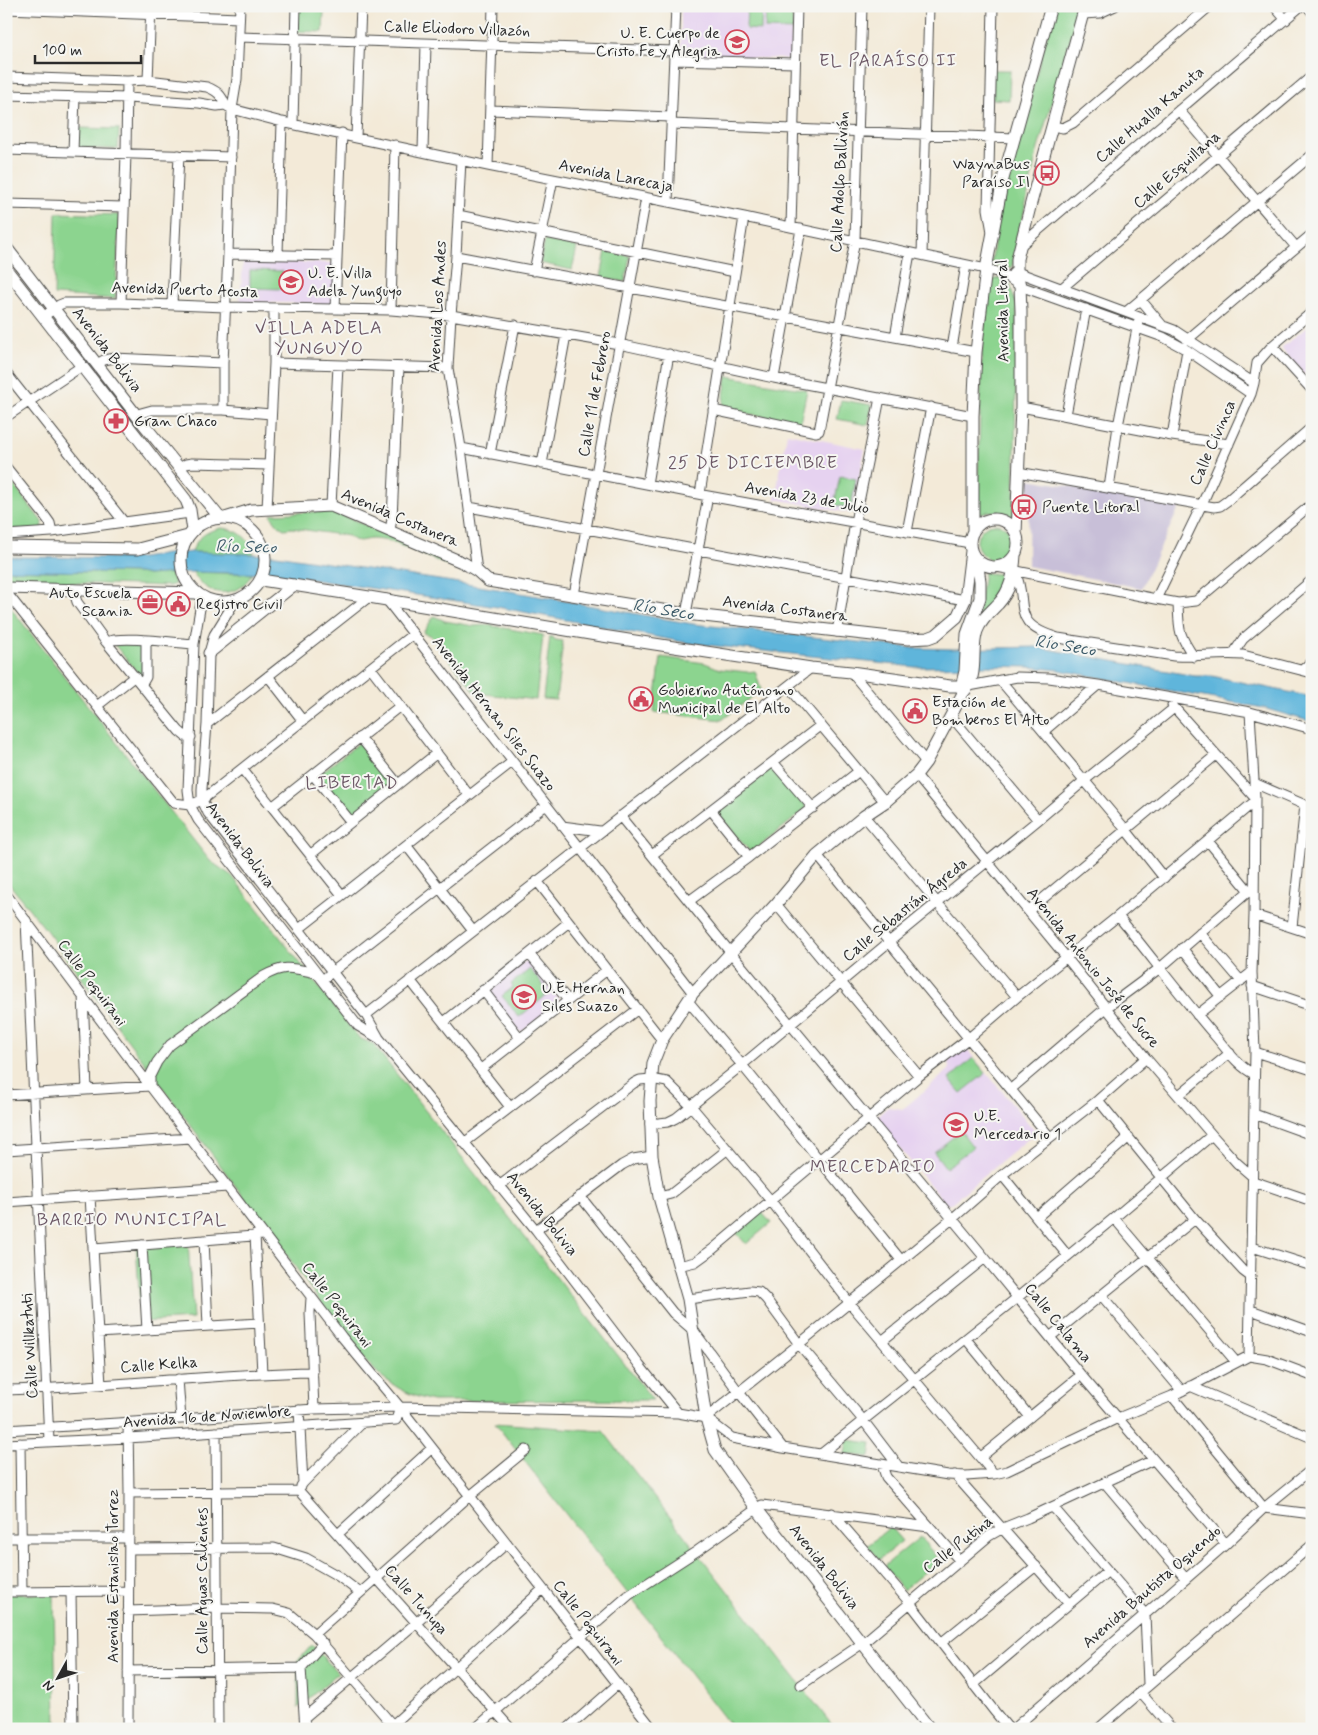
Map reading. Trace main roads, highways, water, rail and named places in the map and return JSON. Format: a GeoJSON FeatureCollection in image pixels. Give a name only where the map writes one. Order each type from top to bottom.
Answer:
{"type":"FeatureCollection","features":[{"type":"Feature","properties":{"kind":"main road","name":"Avenida Litoral"},"geometry":{"type":"LineString","coordinates":[[971,641],[969,628],[980,598],[980,581],[973,546],[973,416],[976,352],[986,269],[1003,180],[1051,6]]}},
{"type":"Feature","properties":{"kind":"main road","name":"Avenida Litoral"},"geometry":{"type":"LineString","coordinates":[[1016,534],[1021,407],[1021,311],[1020,286],[1017,272],[1019,247],[1084,10]]}},
{"type":"Feature","properties":{"kind":"main road","name":"Avenida Bolivia"},"geometry":{"type":"LineString","coordinates":[[6,247],[137,416],[223,518]]}},
{"type":"Feature","properties":{"kind":"main road","name":"Avenida Bolivia"},"geometry":{"type":"LineString","coordinates":[[6,270],[182,494],[188,503],[190,513],[189,536]]}},
{"type":"Feature","properties":{"kind":"main road","name":"Avenida Costanera"},"geometry":{"type":"LineString","coordinates":[[223,518],[251,510],[331,506],[464,563],[488,581],[686,614],[908,639],[928,638],[936,635],[951,624],[961,610],[965,600],[973,546]]}},
{"type":"Feature","properties":{"kind":"main road"},"geometry":{"type":"LineString","coordinates":[[223,518],[239,521],[256,534],[263,546],[265,560],[262,577],[252,591],[235,601],[215,602],[197,593],[187,583],[182,570],[181,556],[189,536],[204,522],[223,518]]}},
{"type":"Feature","properties":{"kind":"main road"},"geometry":{"type":"LineString","coordinates":[[262,577],[294,585],[386,599],[596,636],[964,689],[969,671],[971,641],[981,623],[1006,594],[1015,571],[1015,554],[1018,541],[1016,534],[1009,524],[992,519],[981,523],[973,546],[986,566],[997,567],[1008,563],[1015,554]]}},
{"type":"Feature","properties":{"kind":"main road"},"geometry":{"type":"LineString","coordinates":[[6,547],[138,549],[189,536]]}},
{"type":"Feature","properties":{"kind":"main road"},"geometry":{"type":"LineString","coordinates":[[209,652],[294,585]]}},
{"type":"Feature","properties":{"kind":"main road"},"geometry":{"type":"LineString","coordinates":[[6,588],[197,593]]}},
{"type":"Feature","properties":{"kind":"main road","name":"Avenida Bolivia"},"geometry":{"type":"LineString","coordinates":[[930,1729],[756,1508],[714,1450],[706,1418],[688,1299],[660,1197],[652,1156],[650,1124],[651,1079],[662,1040],[690,997],[776,904],[817,855],[864,816],[885,802],[916,775],[926,762],[964,689]]}},
{"type":"Feature","properties":{"kind":"water","name":"Río Seco"},"geometry":{"type":"Polygon","coordinates":[[[192,552],[276,555],[498,589],[693,624],[914,648],[1036,647],[1195,676],[1212,676],[1312,697],[1312,722],[1263,708],[1059,670],[987,666],[915,667],[688,643],[497,607],[276,574],[193,572],[148,575],[139,573],[6,570],[6,557],[141,558],[192,552]]]}},
{"type":"Feature","properties":{"kind":"place","name":"U. E. Cuerpo de Cristo Fe y Alegria"},"geometry":{"type":"Point","coordinates":[737,42]}},
{"type":"Feature","properties":{"kind":"place","name":"WaynaBus Paraíso II"},"geometry":{"type":"Point","coordinates":[1047,173]}},
{"type":"Feature","properties":{"kind":"place","name":"U. E. Villa Adela Yunguyo"},"geometry":{"type":"Point","coordinates":[291,282]}},
{"type":"Feature","properties":{"kind":"place","name":"Gran Chaco"},"geometry":{"type":"Point","coordinates":[116,421]}},
{"type":"Feature","properties":{"kind":"place","name":"Puente Litoral"},"geometry":{"type":"Point","coordinates":[1024,507]}},
{"type":"Feature","properties":{"kind":"place","name":"Auto Escuela Scania"},"geometry":{"type":"Point","coordinates":[150,602]}},
{"type":"Feature","properties":{"kind":"place","name":"Registro Civil"},"geometry":{"type":"Point","coordinates":[178,604]}},
{"type":"Feature","properties":{"kind":"place","name":"Gobierno Autónomo Municipal de El Alto"},"geometry":{"type":"Point","coordinates":[641,699]}},
{"type":"Feature","properties":{"kind":"place","name":"Estación de Bomberos El Alto"},"geometry":{"type":"Point","coordinates":[915,711]}},
{"type":"Feature","properties":{"kind":"place","name":"U.E. Hernan Siles Suazo"},"geometry":{"type":"Point","coordinates":[524,997]}},
{"type":"Feature","properties":{"kind":"place","name":"U.E. Mercedario 1"},"geometry":{"type":"Point","coordinates":[956,1125]}},
{"type":"Feature","properties":{"kind":"district","name":"EL PARAÍSO II"},"geometry":{"type":"Point","coordinates":[888,61]}},
{"type":"Feature","properties":{"kind":"district","name":"VILLA ADELA YUNGUYO"},"geometry":{"type":"Point","coordinates":[319,338]}},
{"type":"Feature","properties":{"kind":"district","name":"25 DE DICIEMBRE"},"geometry":{"type":"Point","coordinates":[753,463]}},
{"type":"Feature","properties":{"kind":"district","name":"LIBERTAD"},"geometry":{"type":"Point","coordinates":[352,783]}},
{"type":"Feature","properties":{"kind":"district","name":"MERCEDARIO"},"geometry":{"type":"Point","coordinates":[873,1167]}},
{"type":"Feature","properties":{"kind":"district","name":"BARRIO MUNICIPAL"},"geometry":{"type":"Point","coordinates":[132,1220]}}]}
